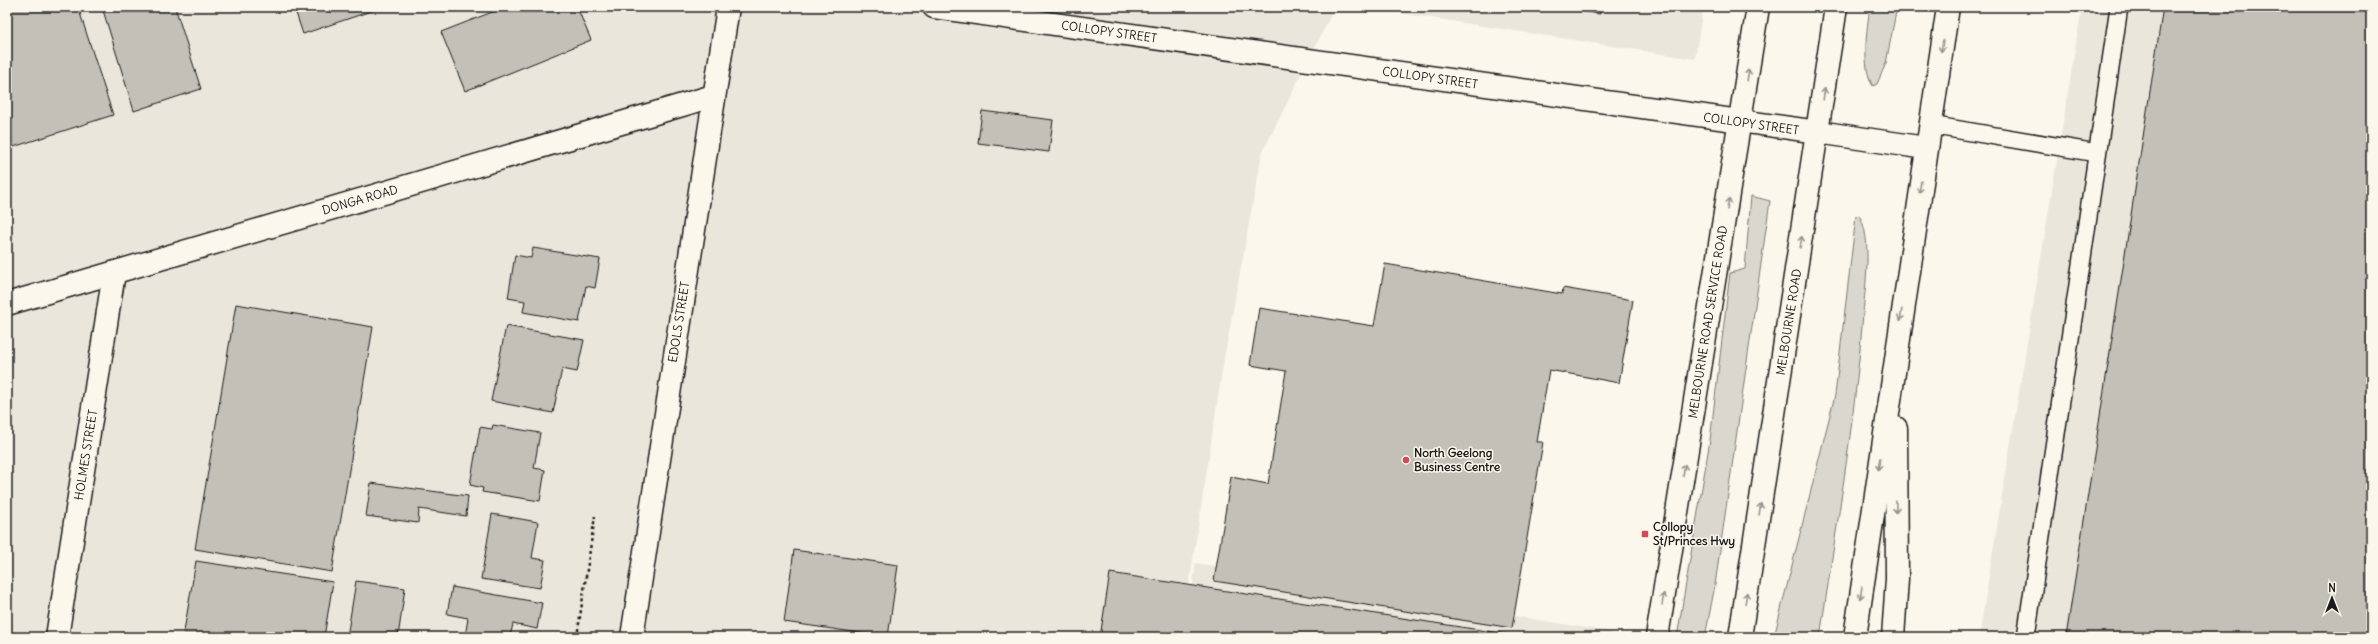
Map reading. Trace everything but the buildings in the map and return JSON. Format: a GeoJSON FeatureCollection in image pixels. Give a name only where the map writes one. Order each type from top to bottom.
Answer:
{"type":"FeatureCollection","features":[{"type":"Feature","properties":{"kind":"main road","name":"EDOLS STREET"},"geometry":{"type":"LineString","coordinates":[[632,637],[713,96],[728,7]]}},
{"type":"Feature","properties":{"kind":"main road","name":"COLLOPY STREET"},"geometry":{"type":"LineString","coordinates":[[934,7],[1741,123],[1818,132],[1926,148]]}},
{"type":"Feature","properties":{"kind":"main road","name":"MELBOURNE ROAD SERVICE ROAD"},"geometry":{"type":"LineString","coordinates":[[1657,637],[1741,123],[1758,7]]}},
{"type":"Feature","properties":{"kind":"main road","name":"MELBOURNE ROAD"},"geometry":{"type":"LineString","coordinates":[[1740,637],[1836,7]]}},
{"type":"Feature","properties":{"kind":"main road"},"geometry":{"type":"LineString","coordinates":[[1855,637],[1895,356],[1948,7]]}},
{"type":"Feature","properties":{"kind":"main road","name":"DONGA ROAD"},"geometry":{"type":"LineString","coordinates":[[7,304],[713,96]]}},
{"type":"Feature","properties":{"kind":"main road","name":"HOLMES STREET"},"geometry":{"type":"LineString","coordinates":[[58,637],[114,273]]}},
{"type":"Feature","properties":{"kind":"main road"},"geometry":{"type":"LineString","coordinates":[[1894,637],[1897,579],[1895,356]]}},
{"type":"Feature","properties":{"kind":"lane"},"geometry":{"type":"LineString","coordinates":[[2026,637],[2119,7]]}},
{"type":"Feature","properties":{"kind":"lane"},"geometry":{"type":"LineString","coordinates":[[1930,125],[2097,153]]}},
{"type":"Feature","properties":{"kind":"path"},"geometry":{"type":"LineString","coordinates":[[577,637],[595,516]]}},
{"type":"Feature","properties":{"kind":"shaded area"},"geometry":{"type":"Polygon","coordinates":[[[7,7],[1335,7],[1262,153],[1224,359],[1181,637],[7,637],[7,7]]]}},
{"type":"Feature","properties":{"kind":"shaded area"},"geometry":{"type":"Polygon","coordinates":[[[1361,7],[1703,7],[1695,59],[1361,7]]]}},
{"type":"Feature","properties":{"kind":"shaded area"},"geometry":{"type":"Polygon","coordinates":[[[1870,7],[1897,7],[1886,63],[1877,84],[1873,86],[1869,78],[1866,58],[1866,36],[1870,7]]]}},
{"type":"Feature","properties":{"kind":"shaded area"},"geometry":{"type":"Polygon","coordinates":[[[2082,7],[2371,7],[2371,637],[1979,637],[2082,7]]]}},
{"type":"Feature","properties":{"kind":"shaded area"},"geometry":{"type":"Polygon","coordinates":[[[1751,196],[1770,201],[1715,585],[1705,637],[1677,637],[1710,440],[1730,273],[1745,269],[1751,196]]]}},
{"type":"Feature","properties":{"kind":"shaded area"},"geometry":{"type":"Polygon","coordinates":[[[1859,215],[1866,237],[1867,250],[1860,354],[1844,476],[1820,637],[1774,637],[1835,395],[1856,216],[1859,215]]]}},
{"type":"Feature","properties":{"kind":"shaded area"},"geometry":{"type":"Polygon","coordinates":[[[1196,563],[1611,632],[1610,637],[1184,637],[1196,563]]]}},
{"type":"Feature","properties":{"kind":"place","name":"North Geelong Business Centre"},"geometry":{"type":"Point","coordinates":[1406,460]}},
{"type":"Feature","properties":{"kind":"place","name":"Collopy St/Princes Hwy"},"geometry":{"type":"Point","coordinates":[1645,534]}}]}
